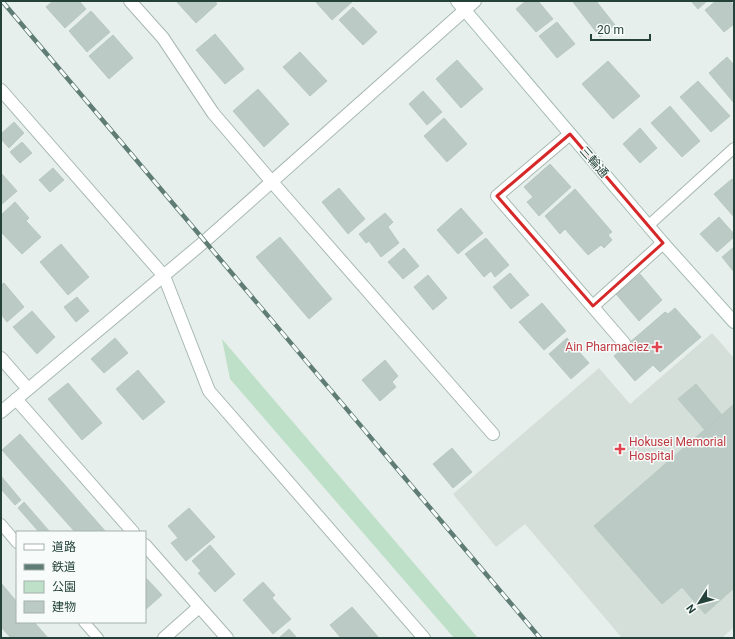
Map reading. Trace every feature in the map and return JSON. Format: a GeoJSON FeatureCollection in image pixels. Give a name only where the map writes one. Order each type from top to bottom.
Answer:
{"type":"FeatureCollection","features":[{"type":"Feature","properties":{"kind":"street"},"geometry":{"type":"LineString","coordinates":[[130,1],[163,38],[214,113],[272,182],[493,434]]}},
{"type":"Feature","properties":{"kind":"street"},"geometry":{"type":"LineString","coordinates":[[1,412],[164,276],[272,182],[461,6],[475,1]]}},
{"type":"Feature","properties":{"kind":"street","name":"三輪通"},"geometry":{"type":"LineString","coordinates":[[461,6],[663,243],[734,322]]}},
{"type":"Feature","properties":{"kind":"street"},"geometry":{"type":"LineString","coordinates":[[1,90],[164,276],[209,391],[424,638]]}},
{"type":"Feature","properties":{"kind":"street"},"geometry":{"type":"LineString","coordinates":[[570,134],[497,196],[624,343]]}},
{"type":"Feature","properties":{"kind":"street"},"geometry":{"type":"LineString","coordinates":[[593,306],[663,243]]}},
{"type":"Feature","properties":{"kind":"street"},"geometry":{"type":"LineString","coordinates":[[1,358],[28,389]]}},
{"type":"Feature","properties":{"kind":"street"},"geometry":{"type":"LineString","coordinates":[[16,398],[133,531]]}},
{"type":"Feature","properties":{"kind":"street"},"geometry":{"type":"LineString","coordinates":[[146,546],[227,638]]}},
{"type":"Feature","properties":{"kind":"street"},"geometry":{"type":"LineString","coordinates":[[164,638],[199,607]]}},
{"type":"Feature","properties":{"kind":"lane"},"geometry":{"type":"LineString","coordinates":[[649,225],[734,148]]}},
{"type":"Feature","properties":{"kind":"lane"},"geometry":{"type":"LineString","coordinates":[[1,524],[16,542]]}},
{"type":"Feature","properties":{"kind":"lane"},"geometry":{"type":"LineString","coordinates":[[85,623],[98,638]]}},
{"type":"Feature","properties":{"kind":"highlighted area"},"geometry":{"type":"Polygon","coordinates":[[[570,134],[663,243],[593,306],[497,196],[570,134]]]}},
{"type":"Feature","properties":{"kind":"shaded area","name":"Hokusei Memorial Hospital"},"geometry":{"type":"Polygon","coordinates":[[[712,333],[734,358],[734,627],[722,638],[622,638],[525,524],[496,547],[453,494],[599,368],[630,404],[712,333]]]}},
{"type":"Feature","properties":{"kind":"green space"},"geometry":{"type":"Polygon","coordinates":[[[222,339],[478,638],[454,638],[230,379],[222,339]]]}},
{"type":"Feature","properties":{"kind":"building"},"geometry":{"type":"Polygon","coordinates":[[[53,1],[79,1],[86,9],[65,28],[46,7],[53,1]]]}},
{"type":"Feature","properties":{"kind":"building"},"geometry":{"type":"Polygon","coordinates":[[[176,1],[215,1],[217,4],[196,23],[176,1]]]}},
{"type":"Feature","properties":{"kind":"building"},"geometry":{"type":"Polygon","coordinates":[[[315,1],[351,1],[352,2],[332,20],[315,1]]]}},
{"type":"Feature","properties":{"kind":"building"},"geometry":{"type":"Polygon","coordinates":[[[526,1],[538,1],[553,19],[536,32],[516,9],[526,1]]]}},
{"type":"Feature","properties":{"kind":"building"},"geometry":{"type":"Polygon","coordinates":[[[596,1],[615,25],[600,37],[573,2],[596,1]]]}},
{"type":"Feature","properties":{"kind":"building"},"geometry":{"type":"Polygon","coordinates":[[[691,1],[707,1],[698,9],[691,1]]]}},
{"type":"Feature","properties":{"kind":"building"},"geometry":{"type":"Polygon","coordinates":[[[716,1],[730,1],[734,6],[734,24],[724,32],[705,10],[716,1]]]}},
{"type":"Feature","properties":{"kind":"building"},"geometry":{"type":"Polygon","coordinates":[[[353,7],[377,32],[363,45],[339,20],[353,7]]]}},
{"type":"Feature","properties":{"kind":"building"},"geometry":{"type":"Polygon","coordinates":[[[91,11],[110,32],[87,52],[69,31],[91,11]]]}},
{"type":"Feature","properties":{"kind":"building"},"geometry":{"type":"Polygon","coordinates":[[[557,22],[575,44],[557,58],[539,36],[557,22]]]}},
{"type":"Feature","properties":{"kind":"building"},"geometry":{"type":"Polygon","coordinates":[[[215,34],[244,69],[225,84],[196,50],[215,34]]]}},
{"type":"Feature","properties":{"kind":"building"},"geometry":{"type":"Polygon","coordinates":[[[113,35],[133,58],[109,79],[89,56],[113,35]]]}},
{"type":"Feature","properties":{"kind":"building"},"geometry":{"type":"Polygon","coordinates":[[[300,52],[327,81],[310,96],[283,67],[300,52]]]}},
{"type":"Feature","properties":{"kind":"building"},"geometry":{"type":"Polygon","coordinates":[[[727,57],[734,65],[734,103],[709,73],[727,57]]]}},
{"type":"Feature","properties":{"kind":"building"},"geometry":{"type":"Polygon","coordinates":[[[457,60],[483,89],[461,108],[436,79],[457,60]]]}},
{"type":"Feature","properties":{"kind":"building"},"geometry":{"type":"Polygon","coordinates":[[[608,61],[640,96],[613,119],[582,84],[608,61]]]}},
{"type":"Feature","properties":{"kind":"building"},"geometry":{"type":"Polygon","coordinates":[[[698,81],[730,116],[711,132],[680,97],[698,81]]]}},
{"type":"Feature","properties":{"kind":"building"},"geometry":{"type":"Polygon","coordinates":[[[258,89],[289,124],[264,147],[233,111],[258,89]]]}},
{"type":"Feature","properties":{"kind":"building"},"geometry":{"type":"Polygon","coordinates":[[[423,91],[442,112],[427,125],[409,104],[423,91]]]}},
{"type":"Feature","properties":{"kind":"building"},"geometry":{"type":"Polygon","coordinates":[[[670,106],[700,141],[682,157],[651,123],[670,106]]]}},
{"type":"Feature","properties":{"kind":"building"},"geometry":{"type":"Polygon","coordinates":[[[444,118],[467,144],[447,162],[424,136],[444,118]]]}},
{"type":"Feature","properties":{"kind":"building"},"geometry":{"type":"Polygon","coordinates":[[[14,122],[24,133],[9,148],[1,139],[1,134],[14,122]]]}},
{"type":"Feature","properties":{"kind":"building"},"geometry":{"type":"Polygon","coordinates":[[[640,128],[657,148],[640,163],[623,144],[640,128]]]}},
{"type":"Feature","properties":{"kind":"building"},"geometry":{"type":"Polygon","coordinates":[[[22,142],[32,153],[20,163],[10,152],[22,142]]]}},
{"type":"Feature","properties":{"kind":"building"},"geometry":{"type":"Polygon","coordinates":[[[550,164],[571,187],[539,216],[527,202],[533,197],[524,187],[550,164]]]}},
{"type":"Feature","properties":{"kind":"building"},"geometry":{"type":"Polygon","coordinates":[[[53,168],[64,180],[50,192],[39,180],[53,168]]]}},
{"type":"Feature","properties":{"kind":"building"},"geometry":{"type":"Polygon","coordinates":[[[1,173],[17,191],[1,205],[1,173]]]}},
{"type":"Feature","properties":{"kind":"building"},"geometry":{"type":"Polygon","coordinates":[[[732,179],[734,181],[734,217],[714,194],[732,179]]]}},
{"type":"Feature","properties":{"kind":"building"},"geometry":{"type":"Polygon","coordinates":[[[339,188],[365,219],[348,234],[322,202],[339,188]]]}},
{"type":"Feature","properties":{"kind":"building"},"geometry":{"type":"Polygon","coordinates":[[[575,189],[612,232],[608,235],[612,240],[604,248],[601,245],[588,255],[565,229],[560,234],[545,216],[575,189]]]}},
{"type":"Feature","properties":{"kind":"building"},"geometry":{"type":"Polygon","coordinates":[[[15,202],[29,218],[26,221],[41,237],[22,254],[1,232],[1,215],[15,202]]]}},
{"type":"Feature","properties":{"kind":"building"},"geometry":{"type":"Polygon","coordinates":[[[461,208],[483,233],[458,254],[437,230],[461,208]]]}},
{"type":"Feature","properties":{"kind":"building"},"geometry":{"type":"Polygon","coordinates":[[[385,213],[393,222],[388,227],[399,243],[381,257],[369,241],[366,243],[359,234],[385,213]]]}},
{"type":"Feature","properties":{"kind":"building"},"geometry":{"type":"Polygon","coordinates":[[[719,217],[734,234],[734,237],[717,252],[700,234],[719,217]]]}},
{"type":"Feature","properties":{"kind":"building"},"geometry":{"type":"Polygon","coordinates":[[[280,237],[332,299],[309,319],[256,257],[280,237]]]}},
{"type":"Feature","properties":{"kind":"building"},"geometry":{"type":"Polygon","coordinates":[[[486,238],[509,265],[495,277],[491,271],[484,277],[465,254],[486,238]]]}},
{"type":"Feature","properties":{"kind":"building"},"geometry":{"type":"Polygon","coordinates":[[[61,244],[89,277],[68,295],[40,262],[61,244]]]}},
{"type":"Feature","properties":{"kind":"building"},"geometry":{"type":"Polygon","coordinates":[[[734,247],[734,272],[722,257],[734,247]]]}},
{"type":"Feature","properties":{"kind":"building"},"geometry":{"type":"Polygon","coordinates":[[[404,248],[419,266],[403,279],[388,262],[404,248]]]}},
{"type":"Feature","properties":{"kind":"building"},"geometry":{"type":"Polygon","coordinates":[[[510,273],[529,295],[511,309],[493,287],[510,273]]]}},
{"type":"Feature","properties":{"kind":"building"},"geometry":{"type":"Polygon","coordinates":[[[640,274],[662,300],[639,321],[616,294],[640,274]]]}},
{"type":"Feature","properties":{"kind":"building"},"geometry":{"type":"Polygon","coordinates":[[[428,275],[447,298],[433,310],[414,287],[428,275]]]}},
{"type":"Feature","properties":{"kind":"building"},"geometry":{"type":"Polygon","coordinates":[[[4,283],[24,307],[7,322],[1,314],[1,285],[4,283]]]}},
{"type":"Feature","properties":{"kind":"building"},"geometry":{"type":"Polygon","coordinates":[[[77,297],[89,311],[76,322],[64,307],[77,297]]]}},
{"type":"Feature","properties":{"kind":"building"},"geometry":{"type":"Polygon","coordinates":[[[542,303],[566,331],[544,350],[519,322],[542,303]]]}},
{"type":"Feature","properties":{"kind":"building","name":"Ain Pharmaciez"},"geometry":{"type":"Polygon","coordinates":[[[675,308],[701,337],[660,372],[653,365],[635,381],[614,356],[665,312],[668,314],[675,308]]]}},
{"type":"Feature","properties":{"kind":"building"},"geometry":{"type":"Polygon","coordinates":[[[32,311],[55,337],[37,354],[13,327],[32,311]]]}},
{"type":"Feature","properties":{"kind":"building"},"geometry":{"type":"Polygon","coordinates":[[[115,338],[128,353],[104,373],[91,359],[115,338]]]}},
{"type":"Feature","properties":{"kind":"building"},"geometry":{"type":"Polygon","coordinates":[[[567,338],[589,363],[571,379],[549,354],[567,338]]]}},
{"type":"Feature","properties":{"kind":"building"},"geometry":{"type":"Polygon","coordinates":[[[385,360],[398,376],[392,382],[396,387],[380,401],[362,380],[385,360]]]}},
{"type":"Feature","properties":{"kind":"building"},"geometry":{"type":"Polygon","coordinates":[[[138,370],[165,402],[143,420],[116,389],[138,370]]]}},
{"type":"Feature","properties":{"kind":"building"},"geometry":{"type":"Polygon","coordinates":[[[68,383],[102,423],[82,440],[48,399],[68,383]]]}},
{"type":"Feature","properties":{"kind":"building"},"geometry":{"type":"Polygon","coordinates":[[[696,384],[722,415],[705,430],[678,399],[696,384]]]}},
{"type":"Feature","properties":{"kind":"building"},"geometry":{"type":"Polygon","coordinates":[[[734,404],[734,588],[705,614],[682,587],[662,604],[594,526],[734,404]]]}},
{"type":"Feature","properties":{"kind":"building"},"geometry":{"type":"Polygon","coordinates":[[[20,434],[105,531],[74,531],[2,450],[20,434]]]}},
{"type":"Feature","properties":{"kind":"building"},"geometry":{"type":"Polygon","coordinates":[[[452,448],[472,472],[453,488],[433,464],[452,448]]]}},
{"type":"Feature","properties":{"kind":"building"},"geometry":{"type":"Polygon","coordinates":[[[1,476],[21,500],[15,505],[1,489],[1,476]]]}},
{"type":"Feature","properties":{"kind":"building"},"geometry":{"type":"Polygon","coordinates":[[[24,502],[49,531],[38,531],[18,508],[24,502]]]}},
{"type":"Feature","properties":{"kind":"building"},"geometry":{"type":"Polygon","coordinates":[[[189,508],[215,537],[186,561],[171,543],[178,538],[168,526],[189,508]]]}},
{"type":"Feature","properties":{"kind":"building"},"geometry":{"type":"Polygon","coordinates":[[[210,545],[235,574],[215,592],[198,573],[201,571],[192,561],[210,545]]]}},
{"type":"Feature","properties":{"kind":"building"},"geometry":{"type":"Polygon","coordinates":[[[146,578],[162,595],[146,609],[146,578]]]}},
{"type":"Feature","properties":{"kind":"building"},"geometry":{"type":"Polygon","coordinates":[[[263,582],[275,595],[272,598],[291,619],[273,634],[243,600],[263,582]]]}},
{"type":"Feature","properties":{"kind":"building"},"geometry":{"type":"Polygon","coordinates":[[[1,583],[16,601],[16,623],[35,623],[48,638],[11,638],[1,627],[1,583]]]}},
{"type":"Feature","properties":{"kind":"building"},"geometry":{"type":"Polygon","coordinates":[[[352,607],[379,638],[341,638],[330,625],[352,607]]]}},
{"type":"Feature","properties":{"kind":"building"},"geometry":{"type":"Polygon","coordinates":[[[289,629],[297,638],[279,638],[289,629]]]}},
{"type":"Feature","properties":{"kind":"railway"},"geometry":{"type":"LineString","coordinates":[[2,1],[540,638]]}},
{"type":"Feature","properties":{"kind":"place","name":"Ain Pharmaciez"},"geometry":{"type":"Point","coordinates":[657,347]}},
{"type":"Feature","properties":{"kind":"place","name":"Hokusei Memorial Hospital"},"geometry":{"type":"Point","coordinates":[620,449]}}]}
